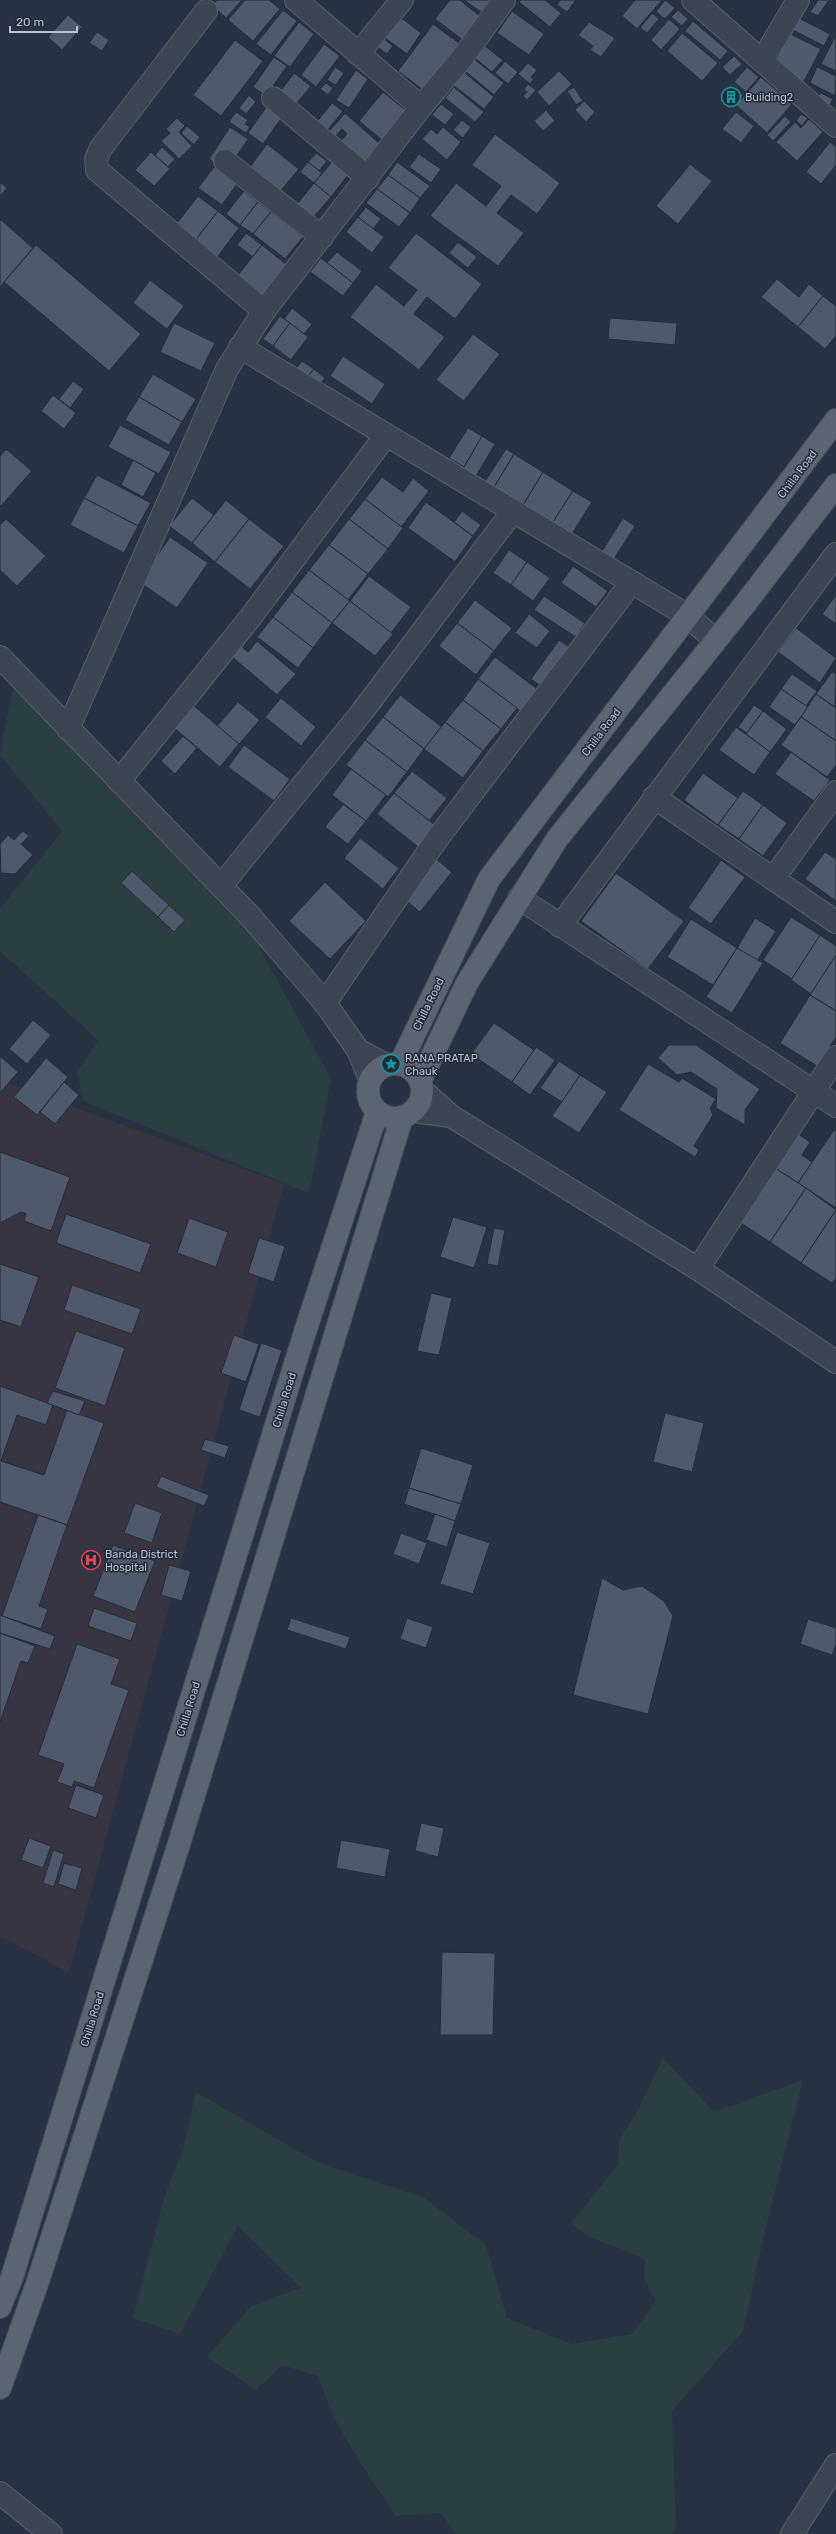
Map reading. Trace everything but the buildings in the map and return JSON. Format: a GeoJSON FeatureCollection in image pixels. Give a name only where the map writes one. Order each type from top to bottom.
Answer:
{"type":"FeatureCollection","features":[{"type":"Feature","properties":{"kind":"main road","name":"Chilla Road"},"geometry":{"type":"LineString","coordinates":[[393,1065],[489,878],[688,616],[834,429]]}},
{"type":"Feature","properties":{"kind":"main road"},"geometry":{"type":"LineString","coordinates":[[421,1085],[467,983],[557,839],[836,485]]}},
{"type":"Feature","properties":{"kind":"main road"},"geometry":{"type":"LineString","coordinates":[[0,2388],[37,2284],[178,1847],[408,1114],[421,1099],[421,1085],[416,1073],[393,1065],[375,1072],[370,1080],[368,1097],[377,1112],[389,1117],[408,1114]]}},
{"type":"Feature","properties":{"kind":"main road","name":"Chilla Road"},"geometry":{"type":"LineString","coordinates":[[0,2307],[12,2277],[304,1335],[377,1112]]}},
{"type":"Feature","properties":{"kind":"main road"},"geometry":{"type":"LineString","coordinates":[[215,1621],[245,1630]]}},
{"type":"Feature","properties":{"kind":"street"},"geometry":{"type":"LineString","coordinates":[[296,0],[421,107]]}},
{"type":"Feature","properties":{"kind":"street"},"geometry":{"type":"LineString","coordinates":[[358,54],[402,0]]}},
{"type":"Feature","properties":{"kind":"street"},"geometry":{"type":"LineString","coordinates":[[68,729],[217,390],[240,347],[264,311],[368,178],[421,107],[463,57],[504,0]]}},
{"type":"Feature","properties":{"kind":"street"},"geometry":{"type":"LineString","coordinates":[[693,0],[836,126]]}},
{"type":"Feature","properties":{"kind":"street"},"geometry":{"type":"LineString","coordinates":[[762,61],[798,0]]}},
{"type":"Feature","properties":{"kind":"street"},"geometry":{"type":"LineString","coordinates":[[206,11],[101,148],[96,159],[97,170],[264,311]]}},
{"type":"Feature","properties":{"kind":"street"},"geometry":{"type":"LineString","coordinates":[[272,98],[368,178]]}},
{"type":"Feature","properties":{"kind":"street"},"geometry":{"type":"LineString","coordinates":[[225,161],[322,237]]}},
{"type":"Feature","properties":{"kind":"street"},"geometry":{"type":"LineString","coordinates":[[240,347],[688,616],[715,640]]}},
{"type":"Feature","properties":{"kind":"street"},"geometry":{"type":"LineString","coordinates":[[119,781],[250,618],[386,434]]}},
{"type":"Feature","properties":{"kind":"street"},"geometry":{"type":"LineString","coordinates":[[221,886],[362,712],[513,511]]}},
{"type":"Feature","properties":{"kind":"street"},"geometry":{"type":"LineString","coordinates":[[560,926],[654,797],[836,554]]}},
{"type":"Feature","properties":{"kind":"street"},"geometry":{"type":"LineString","coordinates":[[324,1003],[437,839],[632,582]]}},
{"type":"Feature","properties":{"kind":"street"},"geometry":{"type":"LineString","coordinates":[[0,657],[221,886],[324,1003],[358,1050],[370,1080]]}},
{"type":"Feature","properties":{"kind":"street"},"geometry":{"type":"LineString","coordinates":[[773,878],[836,792]]}},
{"type":"Feature","properties":{"kind":"street"},"geometry":{"type":"LineString","coordinates":[[654,797],[836,922]]}},
{"type":"Feature","properties":{"kind":"street"},"geometry":{"type":"LineString","coordinates":[[519,898],[836,1106]]}},
{"type":"Feature","properties":{"kind":"street"},"geometry":{"type":"LineString","coordinates":[[358,1050],[393,1065]]}},
{"type":"Feature","properties":{"kind":"street"},"geometry":{"type":"LineString","coordinates":[[698,1269],[836,1057]]}},
{"type":"Feature","properties":{"kind":"street"},"geometry":{"type":"LineString","coordinates":[[421,1085],[451,1116],[698,1269],[836,1362]]}},
{"type":"Feature","properties":{"kind":"street"},"geometry":{"type":"LineString","coordinates":[[408,1114],[451,1116]]}},
{"type":"Feature","properties":{"kind":"street"},"geometry":{"type":"LineString","coordinates":[[792,2534],[836,2465]]}},
{"type":"Feature","properties":{"kind":"street"},"geometry":{"type":"LineString","coordinates":[[0,2493],[51,2534]]}},
{"type":"Feature","properties":{"kind":"shaded area","name":"Banda District Hospital"},"geometry":{"type":"Polygon","coordinates":[[[0,1080],[284,1184],[69,1973],[0,1936],[0,1080]]]}},
{"type":"Feature","properties":{"kind":"green space"},"geometry":{"type":"Polygon","coordinates":[[[13,688],[262,931],[259,947],[331,1079],[309,1193],[83,1101],[77,1071],[99,1041],[0,951],[0,909],[62,831],[0,755],[13,688]]]}},
{"type":"Feature","properties":{"kind":"green space"},"geometry":{"type":"Polygon","coordinates":[[[663,2058],[714,2112],[803,2080],[765,2230],[743,2331],[672,2411],[676,2528],[671,2534],[456,2534],[441,2513],[396,2516],[361,2464],[334,2418],[318,2376],[282,2365],[256,2390],[207,2357],[251,2306],[301,2288],[238,2226],[180,2334],[133,2318],[165,2195],[183,2149],[196,2092],[317,2162],[423,2197],[486,2245],[507,2318],[572,2344],[632,2334],[656,2301],[644,2278],[645,2259],[587,2236],[571,2223],[618,2165],[619,2139],[638,2110],[663,2058]]]}},
{"type":"Feature","properties":{"kind":"place","name":"Building2"},"geometry":{"type":"Point","coordinates":[731,97]}},
{"type":"Feature","properties":{"kind":"place","name":"RANA PRATAP Chauk"},"geometry":{"type":"Point","coordinates":[391,1064]}},
{"type":"Feature","properties":{"kind":"place","name":"Banda District Hospital"},"geometry":{"type":"Point","coordinates":[91,1560]}}]}
